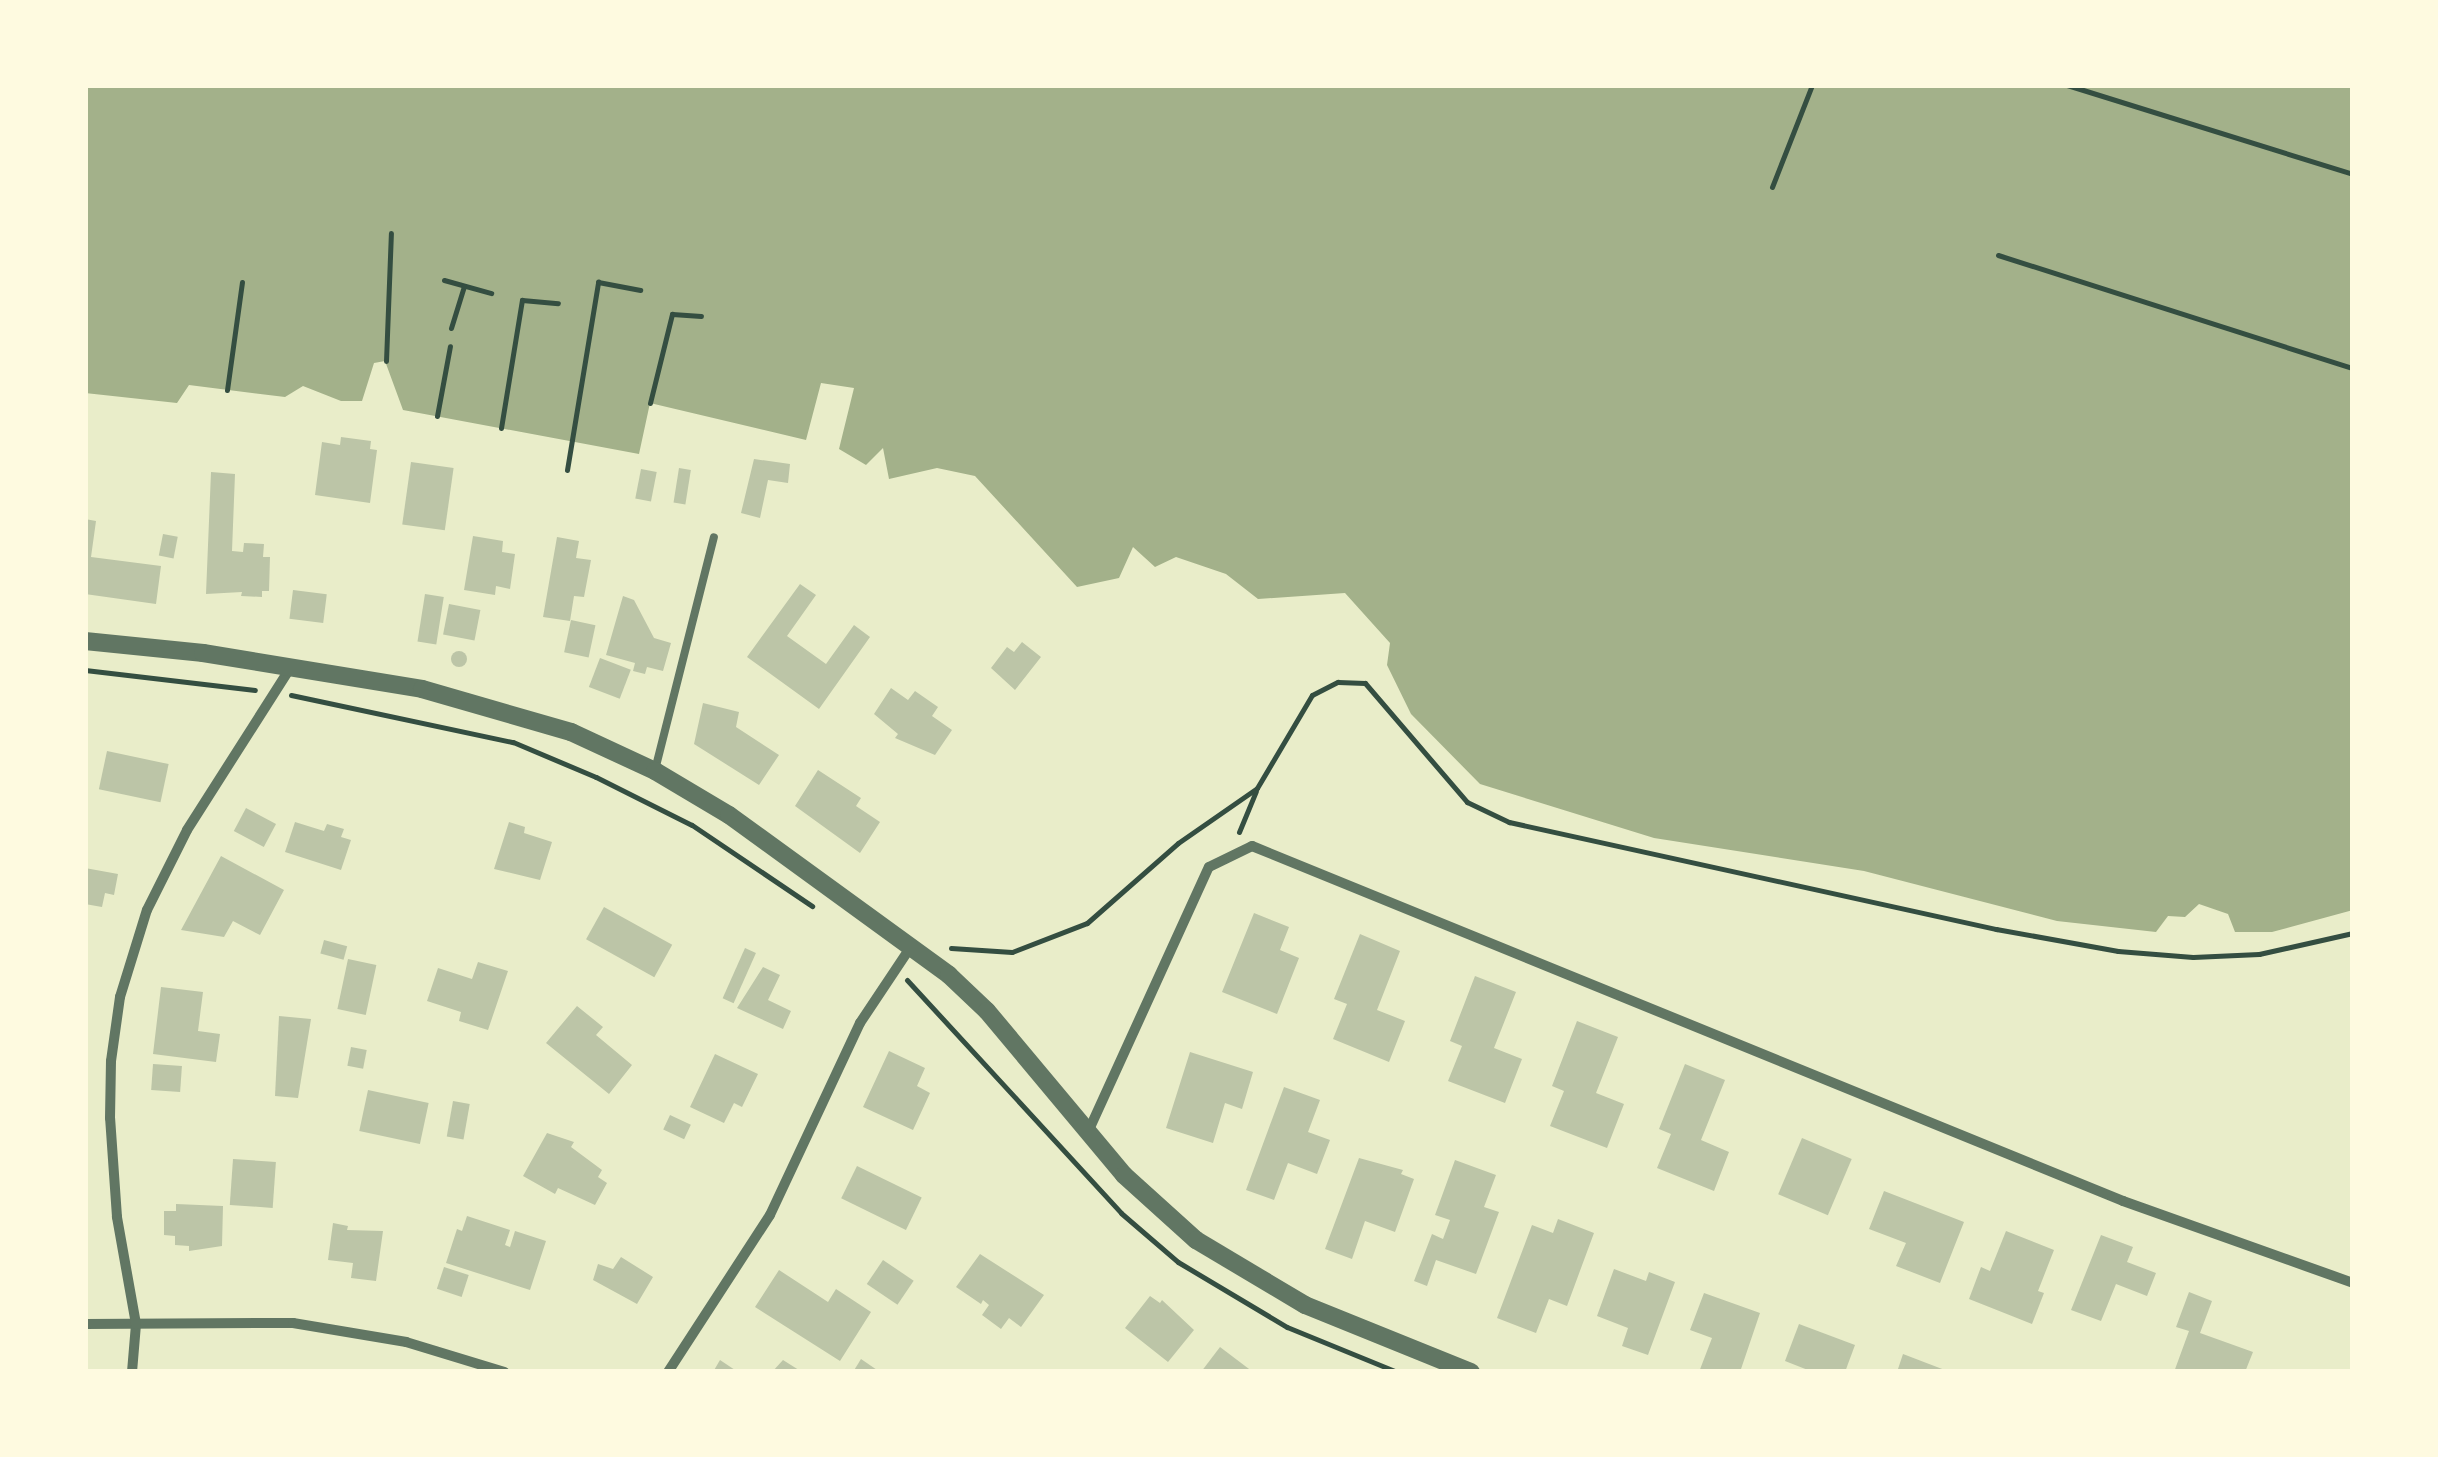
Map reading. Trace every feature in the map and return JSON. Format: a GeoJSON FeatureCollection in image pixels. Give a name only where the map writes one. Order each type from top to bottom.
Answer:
{"type":"FeatureCollection","features":[{"type":"Feature","properties":{"kind":"street"},"geometry":{"type":"LineString","coordinates":[[85,641],[203,652],[291,668],[353,674],[503,710],[571,732],[655,771],[730,816],[912,945],[987,1011],[1124,1175],[1214,1253],[1305,1305],[1471,1372]]}},
{"type":"Feature","properties":{"kind":"street"},"geometry":{"type":"LineString","coordinates":[[132,1372],[136,1324],[125,1276],[110,1118],[110,1061],[120,997],[147,910],[187,830],[291,668]]}},
{"type":"Feature","properties":{"kind":"street"},"geometry":{"type":"LineString","coordinates":[[1087,1134],[1210,867],[1252,846],[2123,1202],[2353,1284]]}},
{"type":"Feature","properties":{"kind":"street"},"geometry":{"type":"LineString","coordinates":[[668,1372],[770,1215],[860,1023],[912,945]]}},
{"type":"Feature","properties":{"kind":"street"},"geometry":{"type":"LineString","coordinates":[[85,1324],[293,1324],[406,1342],[505,1372]]}},
{"type":"Feature","properties":{"kind":"lane"},"geometry":{"type":"LineString","coordinates":[[655,771],[714,537]]}},
{"type":"Feature","properties":{"kind":"path"},"geometry":{"type":"LineString","coordinates":[[1772,187],[1812,85]]}},
{"type":"Feature","properties":{"kind":"path"},"geometry":{"type":"LineString","coordinates":[[2067,85],[2353,174]]}},
{"type":"Feature","properties":{"kind":"path"},"geometry":{"type":"LineString","coordinates":[[386,361],[392,232]]}},
{"type":"Feature","properties":{"kind":"path"},"geometry":{"type":"LineString","coordinates":[[1998,255],[2353,368]]}},
{"type":"Feature","properties":{"kind":"path"},"geometry":{"type":"LineString","coordinates":[[444,280],[491,293]]}},
{"type":"Feature","properties":{"kind":"path"},"geometry":{"type":"LineString","coordinates":[[227,390],[242,282]]}},
{"type":"Feature","properties":{"kind":"path"},"geometry":{"type":"LineString","coordinates":[[567,470],[598,282],[640,290]]}},
{"type":"Feature","properties":{"kind":"path"},"geometry":{"type":"LineString","coordinates":[[451,328],[464,286]]}},
{"type":"Feature","properties":{"kind":"path"},"geometry":{"type":"LineString","coordinates":[[501,428],[522,300],[558,302]]}},
{"type":"Feature","properties":{"kind":"path"},"geometry":{"type":"LineString","coordinates":[[650,403],[672,314],[700,316]]}},
{"type":"Feature","properties":{"kind":"path"},"geometry":{"type":"LineString","coordinates":[[437,416],[450,346]]}},
{"type":"Feature","properties":{"kind":"path"},"geometry":{"type":"LineString","coordinates":[[85,670],[278,693],[513,742],[596,777],[692,826],[817,909]]}},
{"type":"Feature","properties":{"kind":"path"},"geometry":{"type":"LineString","coordinates":[[1228,858],[1257,788],[1312,695],[1338,682],[1365,683],[1467,802],[1509,822],[1996,929],[2118,950],[2193,958],[2259,954],[2353,933]]}},
{"type":"Feature","properties":{"kind":"path"},"geometry":{"type":"LineString","coordinates":[[912,945],[1012,952],[1087,923],[1178,843],[1257,788]]}},
{"type":"Feature","properties":{"kind":"path"},"geometry":{"type":"LineString","coordinates":[[895,967],[1122,1213],[1178,1262],[1287,1327],[1397,1372]]}},
{"type":"Feature","properties":{"kind":"shaded area"},"geometry":{"type":"Polygon","coordinates":[[[85,85],[2353,85],[2353,910],[2272,932],[2235,932],[2228,914],[2199,904],[2185,917],[2168,916],[2156,932],[2057,921],[1864,871],[1654,838],[1480,784],[1411,714],[1387,665],[1390,643],[1345,593],[1258,599],[1226,574],[1176,557],[1155,567],[1133,547],[1119,578],[1077,587],[975,476],[937,468],[889,479],[883,448],[866,465],[839,449],[854,388],[821,383],[806,440],[650,403],[639,454],[403,410],[385,361],[374,363],[362,401],[341,401],[303,386],[285,397],[189,385],[177,403],[85,393],[85,85]]]}},
{"type":"Feature","properties":{"kind":"building"},"geometry":{"type":"Polygon","coordinates":[[[341,437],[371,441],[370,449],[377,450],[370,503],[315,495],[322,442],[340,445],[341,437]]]}},
{"type":"Feature","properties":{"kind":"building"},"geometry":{"type":"Polygon","coordinates":[[[754,459],[790,464],[788,483],[768,480],[760,518],[741,513],[754,459]]]}},
{"type":"Feature","properties":{"kind":"building"},"geometry":{"type":"Polygon","coordinates":[[[411,462],[454,468],[445,530],[402,524],[411,462]]]}},
{"type":"Feature","properties":{"kind":"building"},"geometry":{"type":"Polygon","coordinates":[[[679,468],[691,470],[685,504],[674,503],[679,468]]]}},
{"type":"Feature","properties":{"kind":"building"},"geometry":{"type":"Polygon","coordinates":[[[641,469],[657,472],[651,502],[635,498],[641,469]]]}},
{"type":"Feature","properties":{"kind":"building"},"geometry":{"type":"Polygon","coordinates":[[[211,472],[235,474],[232,551],[243,552],[244,543],[264,544],[263,557],[270,557],[269,591],[262,591],[262,597],[241,596],[242,592],[206,594],[211,472]]]}},
{"type":"Feature","properties":{"kind":"building"},"geometry":{"type":"Polygon","coordinates":[[[85,519],[96,521],[91,557],[161,566],[156,604],[85,594],[85,519]]]}},
{"type":"Feature","properties":{"kind":"building"},"geometry":{"type":"Polygon","coordinates":[[[163,534],[178,537],[174,558],[159,556],[163,534]]]}},
{"type":"Feature","properties":{"kind":"building"},"geometry":{"type":"Polygon","coordinates":[[[473,536],[503,541],[502,552],[515,554],[510,589],[496,586],[495,595],[464,590],[473,536]]]}},
{"type":"Feature","properties":{"kind":"building"},"geometry":{"type":"Polygon","coordinates":[[[557,537],[579,541],[576,558],[591,560],[584,597],[574,596],[570,621],[543,617],[557,537]]]}},
{"type":"Feature","properties":{"kind":"building"},"geometry":{"type":"Polygon","coordinates":[[[800,584],[816,595],[787,636],[826,664],[854,625],[870,637],[819,709],[747,657],[800,584]]]}},
{"type":"Feature","properties":{"kind":"building"},"geometry":{"type":"Polygon","coordinates":[[[293,590],[327,594],[323,623],[289,619],[293,590]]]}},
{"type":"Feature","properties":{"kind":"building"},"geometry":{"type":"Polygon","coordinates":[[[425,594],[444,597],[436,644],[417,641],[425,594]]]}},
{"type":"Feature","properties":{"kind":"building"},"geometry":{"type":"Polygon","coordinates":[[[623,596],[634,600],[654,638],[671,643],[663,671],[647,667],[645,674],[633,671],[635,663],[606,655],[623,596]]]}},
{"type":"Feature","properties":{"kind":"building"},"geometry":{"type":"Polygon","coordinates":[[[449,604],[480,610],[474,641],[443,634],[449,604]]]}},
{"type":"Feature","properties":{"kind":"building"},"geometry":{"type":"Polygon","coordinates":[[[571,620],[595,625],[589,657],[564,652],[571,620]]]}},
{"type":"Feature","properties":{"kind":"building"},"geometry":{"type":"Polygon","coordinates":[[[1022,642],[1041,657],[1015,690],[991,668],[1007,647],[1014,652],[1022,642]]]}},
{"type":"Feature","properties":{"kind":"building"},"geometry":{"type":"Polygon","coordinates":[[[459,651],[467,659],[459,667],[451,659],[459,651]]]}},
{"type":"Feature","properties":{"kind":"building"},"geometry":{"type":"Polygon","coordinates":[[[600,658],[631,670],[620,699],[589,687],[600,658]]]}},
{"type":"Feature","properties":{"kind":"building"},"geometry":{"type":"Polygon","coordinates":[[[891,688],[908,700],[915,691],[938,707],[932,716],[952,730],[935,755],[895,738],[898,734],[874,714],[891,688]]]}},
{"type":"Feature","properties":{"kind":"building"},"geometry":{"type":"Polygon","coordinates":[[[703,703],[739,712],[736,727],[779,755],[759,785],[694,744],[703,703]]]}},
{"type":"Feature","properties":{"kind":"building"},"geometry":{"type":"Polygon","coordinates":[[[107,751],[169,764],[161,802],[99,789],[107,751]]]}},
{"type":"Feature","properties":{"kind":"building"},"geometry":{"type":"Polygon","coordinates":[[[818,770],[861,798],[856,806],[880,822],[860,853],[795,806],[818,770]]]}},
{"type":"Feature","properties":{"kind":"building"},"geometry":{"type":"Polygon","coordinates":[[[246,808],[276,824],[264,847],[234,831],[246,808]]]}},
{"type":"Feature","properties":{"kind":"building"},"geometry":{"type":"Polygon","coordinates":[[[295,822],[324,831],[327,824],[344,829],[341,837],[351,840],[341,870],[285,852],[295,822]]]}},
{"type":"Feature","properties":{"kind":"building"},"geometry":{"type":"Polygon","coordinates":[[[509,822],[525,827],[524,833],[552,842],[540,880],[494,869],[509,822]]]}},
{"type":"Feature","properties":{"kind":"building"},"geometry":{"type":"Polygon","coordinates":[[[221,856],[284,890],[260,935],[233,921],[224,937],[181,930],[221,856]]]}},
{"type":"Feature","properties":{"kind":"building"},"geometry":{"type":"Polygon","coordinates":[[[85,868],[118,874],[114,895],[105,893],[102,907],[85,904],[85,868]]]}},
{"type":"Feature","properties":{"kind":"building"},"geometry":{"type":"Polygon","coordinates":[[[604,907],[672,945],[654,977],[586,939],[604,907]]]}},
{"type":"Feature","properties":{"kind":"building"},"geometry":{"type":"Polygon","coordinates":[[[1254,913],[1289,927],[1280,950],[1299,958],[1277,1014],[1222,992],[1254,913]]]}},
{"type":"Feature","properties":{"kind":"building"},"geometry":{"type":"Polygon","coordinates":[[[1360,934],[1400,951],[1377,1010],[1405,1021],[1389,1062],[1333,1039],[1347,1004],[1334,999],[1360,934]]]}},
{"type":"Feature","properties":{"kind":"building"},"geometry":{"type":"Polygon","coordinates":[[[324,940],[347,946],[344,960],[320,954],[324,940]]]}},
{"type":"Feature","properties":{"kind":"building"},"geometry":{"type":"Polygon","coordinates":[[[745,948],[756,953],[734,1003],[723,998],[745,948]]]}},
{"type":"Feature","properties":{"kind":"building"},"geometry":{"type":"Polygon","coordinates":[[[348,959],[376,965],[366,1015],[337,1009],[348,959]]]}},
{"type":"Feature","properties":{"kind":"building"},"geometry":{"type":"Polygon","coordinates":[[[478,962],[508,971],[488,1030],[459,1021],[461,1012],[427,1001],[438,968],[472,979],[478,962]]]}},
{"type":"Feature","properties":{"kind":"building"},"geometry":{"type":"Polygon","coordinates":[[[763,967],[780,975],[768,1000],[791,1011],[783,1029],[737,1008],[763,967]]]}},
{"type":"Feature","properties":{"kind":"building"},"geometry":{"type":"Polygon","coordinates":[[[1475,976],[1516,992],[1494,1048],[1522,1059],[1505,1103],[1448,1081],[1462,1046],[1450,1041],[1475,976]]]}},
{"type":"Feature","properties":{"kind":"building"},"geometry":{"type":"Polygon","coordinates":[[[161,987],[203,992],[198,1031],[220,1034],[216,1062],[153,1054],[161,987]]]}},
{"type":"Feature","properties":{"kind":"building"},"geometry":{"type":"Polygon","coordinates":[[[577,1006],[603,1027],[596,1035],[632,1065],[609,1094],[546,1043],[577,1006]]]}},
{"type":"Feature","properties":{"kind":"building"},"geometry":{"type":"Polygon","coordinates":[[[279,1016],[311,1019],[298,1098],[275,1096],[279,1016]]]}},
{"type":"Feature","properties":{"kind":"building"},"geometry":{"type":"Polygon","coordinates":[[[1577,1021],[1618,1037],[1596,1093],[1624,1104],[1607,1148],[1550,1126],[1564,1091],[1552,1086],[1577,1021]]]}},
{"type":"Feature","properties":{"kind":"building"},"geometry":{"type":"Polygon","coordinates":[[[351,1047],[367,1050],[363,1069],[347,1066],[351,1047]]]}},
{"type":"Feature","properties":{"kind":"building"},"geometry":{"type":"Polygon","coordinates":[[[889,1051],[925,1068],[917,1086],[930,1093],[913,1130],[863,1107],[889,1051]]]}},
{"type":"Feature","properties":{"kind":"building"},"geometry":{"type":"Polygon","coordinates":[[[1190,1052],[1253,1072],[1242,1109],[1225,1103],[1213,1143],[1166,1128],[1190,1052]]]}},
{"type":"Feature","properties":{"kind":"building"},"geometry":{"type":"Polygon","coordinates":[[[715,1054],[758,1074],[742,1107],[734,1103],[724,1123],[690,1107],[715,1054]]]}},
{"type":"Feature","properties":{"kind":"building"},"geometry":{"type":"Polygon","coordinates":[[[153,1064],[182,1066],[180,1092],[151,1090],[153,1064]]]}},
{"type":"Feature","properties":{"kind":"building"},"geometry":{"type":"Polygon","coordinates":[[[1685,1064],[1725,1080],[1701,1140],[1729,1152],[1714,1191],[1657,1168],[1671,1134],[1659,1129],[1685,1064]]]}},
{"type":"Feature","properties":{"kind":"building"},"geometry":{"type":"Polygon","coordinates":[[[1284,1087],[1320,1100],[1308,1132],[1330,1140],[1317,1174],[1288,1163],[1274,1200],[1246,1190],[1284,1087]]]}},
{"type":"Feature","properties":{"kind":"building"},"geometry":{"type":"Polygon","coordinates":[[[368,1090],[429,1103],[420,1144],[359,1131],[368,1090]]]}},
{"type":"Feature","properties":{"kind":"building"},"geometry":{"type":"Polygon","coordinates":[[[453,1101],[470,1104],[463,1139],[447,1136],[453,1101]]]}},
{"type":"Feature","properties":{"kind":"building"},"geometry":{"type":"Polygon","coordinates":[[[670,1115],[691,1125],[684,1139],[663,1130],[670,1115]]]}},
{"type":"Feature","properties":{"kind":"building"},"geometry":{"type":"Polygon","coordinates":[[[547,1133],[574,1142],[571,1147],[602,1170],[598,1177],[607,1183],[595,1205],[558,1188],[555,1194],[523,1176],[547,1133]]]}},
{"type":"Feature","properties":{"kind":"building"},"geometry":{"type":"Polygon","coordinates":[[[1802,1138],[1852,1159],[1828,1215],[1778,1194],[1802,1138]]]}},
{"type":"Feature","properties":{"kind":"building"},"geometry":{"type":"Polygon","coordinates":[[[1359,1158],[1403,1170],[1401,1174],[1414,1179],[1395,1232],[1365,1221],[1352,1259],[1325,1249],[1359,1158]]]}},
{"type":"Feature","properties":{"kind":"building"},"geometry":{"type":"Polygon","coordinates":[[[233,1159],[276,1162],[273,1208],[230,1205],[233,1159]]]}},
{"type":"Feature","properties":{"kind":"building"},"geometry":{"type":"Polygon","coordinates":[[[1455,1160],[1496,1175],[1484,1207],[1499,1212],[1476,1274],[1436,1260],[1427,1286],[1414,1281],[1432,1234],[1443,1239],[1450,1220],[1435,1215],[1455,1160]]]}},
{"type":"Feature","properties":{"kind":"building"},"geometry":{"type":"Polygon","coordinates":[[[857,1166],[922,1198],[906,1230],[841,1198],[857,1166]]]}},
{"type":"Feature","properties":{"kind":"building"},"geometry":{"type":"Polygon","coordinates":[[[1884,1191],[1964,1222],[1940,1283],[1896,1266],[1906,1243],[1869,1229],[1884,1191]]]}},
{"type":"Feature","properties":{"kind":"building"},"geometry":{"type":"Polygon","coordinates":[[[176,1204],[223,1206],[222,1246],[189,1251],[189,1246],[175,1245],[175,1236],[164,1235],[164,1211],[176,1211],[176,1204]]]}},
{"type":"Feature","properties":{"kind":"building"},"geometry":{"type":"Polygon","coordinates":[[[467,1216],[510,1230],[505,1245],[510,1247],[515,1231],[546,1241],[530,1290],[446,1263],[457,1229],[462,1231],[467,1216]]]}},
{"type":"Feature","properties":{"kind":"building"},"geometry":{"type":"Polygon","coordinates":[[[1558,1219],[1594,1233],[1567,1306],[1549,1299],[1536,1333],[1497,1318],[1532,1225],[1553,1233],[1558,1219]]]}},
{"type":"Feature","properties":{"kind":"building"},"geometry":{"type":"Polygon","coordinates":[[[333,1223],[348,1226],[347,1230],[383,1231],[376,1281],[351,1278],[353,1263],[328,1260],[333,1223]]]}},
{"type":"Feature","properties":{"kind":"building"},"geometry":{"type":"Polygon","coordinates":[[[2006,1231],[2054,1250],[2038,1291],[2044,1293],[2032,1324],[1969,1299],[1981,1267],[1990,1271],[2006,1231]]]}},
{"type":"Feature","properties":{"kind":"building"},"geometry":{"type":"Polygon","coordinates":[[[2101,1235],[2133,1247],[2127,1262],[2156,1273],[2147,1296],[2116,1284],[2101,1321],[2071,1310],[2101,1235]]]}},
{"type":"Feature","properties":{"kind":"building"},"geometry":{"type":"Polygon","coordinates":[[[980,1254],[1044,1295],[1021,1327],[1009,1318],[1001,1329],[982,1315],[989,1305],[956,1287],[980,1254]]]}},
{"type":"Feature","properties":{"kind":"building"},"geometry":{"type":"Polygon","coordinates":[[[621,1257],[653,1277],[637,1304],[593,1280],[598,1264],[613,1269],[621,1257]]]}},
{"type":"Feature","properties":{"kind":"building"},"geometry":{"type":"Polygon","coordinates":[[[883,1260],[914,1281],[897,1305],[867,1284],[883,1260]]]}},
{"type":"Feature","properties":{"kind":"building"},"geometry":{"type":"Polygon","coordinates":[[[444,1267],[469,1275],[462,1297],[437,1289],[444,1267]]]}},
{"type":"Feature","properties":{"kind":"building"},"geometry":{"type":"Polygon","coordinates":[[[1614,1269],[1646,1281],[1649,1272],[1675,1282],[1648,1355],[1622,1346],[1628,1328],[1597,1316],[1614,1269]]]}},
{"type":"Feature","properties":{"kind":"building"},"geometry":{"type":"Polygon","coordinates":[[[779,1270],[828,1302],[836,1289],[871,1312],[840,1361],[755,1307],[779,1270]]]}},
{"type":"Feature","properties":{"kind":"building"},"geometry":{"type":"Polygon","coordinates":[[[2189,1292],[2212,1301],[2200,1333],[2253,1352],[2245,1372],[2174,1372],[2189,1331],[2176,1327],[2189,1292]]]}},
{"type":"Feature","properties":{"kind":"building"},"geometry":{"type":"Polygon","coordinates":[[[1704,1293],[1760,1313],[1740,1372],[1699,1372],[1712,1338],[1690,1330],[1704,1293]]]}},
{"type":"Feature","properties":{"kind":"building"},"geometry":{"type":"Polygon","coordinates":[[[1150,1296],[1160,1303],[1162,1300],[1194,1330],[1168,1362],[1125,1328],[1150,1296]]]}},
{"type":"Feature","properties":{"kind":"building"},"geometry":{"type":"Polygon","coordinates":[[[1799,1324],[1855,1345],[1845,1372],[1813,1372],[1785,1361],[1799,1324]]]}},
{"type":"Feature","properties":{"kind":"building"},"geometry":{"type":"Polygon","coordinates":[[[1220,1347],[1253,1372],[1201,1372],[1220,1347]]]}},
{"type":"Feature","properties":{"kind":"building"},"geometry":{"type":"Polygon","coordinates":[[[1903,1354],[1950,1372],[1897,1372],[1903,1354]]]}},
{"type":"Feature","properties":{"kind":"building"},"geometry":{"type":"Polygon","coordinates":[[[861,1359],[880,1372],[853,1372],[861,1359]]]}},
{"type":"Feature","properties":{"kind":"building"},"geometry":{"type":"Polygon","coordinates":[[[720,1360],[738,1372],[713,1372],[720,1360]]]}},
{"type":"Feature","properties":{"kind":"building"},"geometry":{"type":"Polygon","coordinates":[[[783,1360],[802,1372],[772,1372],[783,1360]]]}}]}
